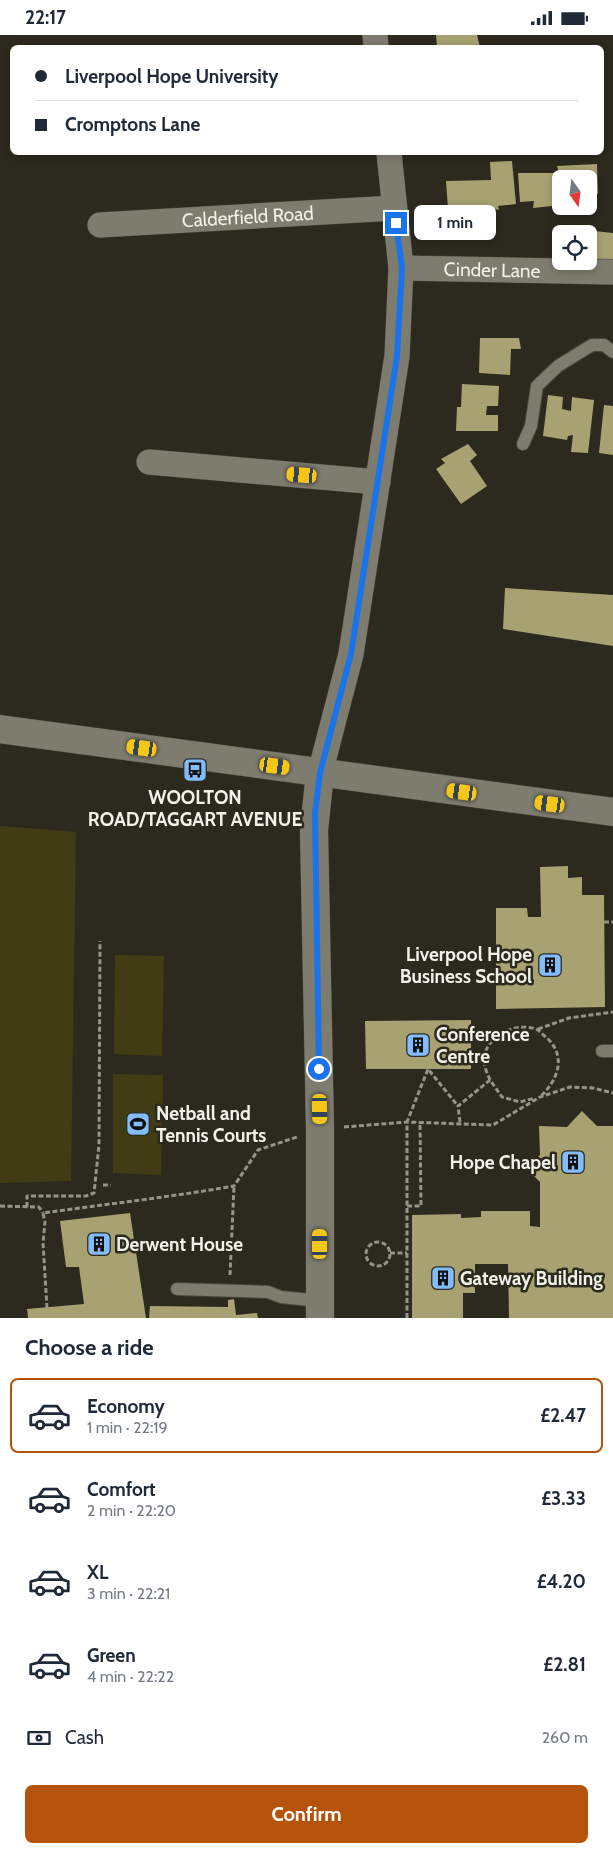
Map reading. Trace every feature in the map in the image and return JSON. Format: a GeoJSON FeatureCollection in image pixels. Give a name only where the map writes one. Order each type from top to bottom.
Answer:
{"type":"FeatureCollection","features":[{"type":"Feature","properties":{"kind":"street"},"geometry":{"type":"LineString","coordinates":[[320,1310],[320,1129],[314,829],[320,773],[351,654],[397,356],[402,268],[389,155]]}},
{"type":"Feature","properties":{"kind":"street","name":"Calderfield Road"},"geometry":{"type":"LineString","coordinates":[[100,225],[394,208]]}},
{"type":"Feature","properties":{"kind":"street","name":"Cinder Lane"},"geometry":{"type":"LineString","coordinates":[[402,268],[613,272]]}},
{"type":"Feature","properties":{"kind":"street"},"geometry":{"type":"LineString","coordinates":[[149,462],[378,482]]}},
{"type":"Feature","properties":{"kind":"street"},"geometry":{"type":"LineString","coordinates":[[0,729],[613,812]]}},
{"type":"Feature","properties":{"kind":"lane"},"geometry":{"type":"LineString","coordinates":[[523,444],[531,426],[537,386],[558,366],[592,345],[604,345],[613,352]]}},
{"type":"Feature","properties":{"kind":"lane"},"geometry":{"type":"LineString","coordinates":[[177,1289],[268,1292],[320,1310]]}},
{"type":"Feature","properties":{"kind":"path"},"geometry":{"type":"LineString","coordinates":[[604,922],[613,922]]}},
{"type":"Feature","properties":{"kind":"path"},"geometry":{"type":"LineString","coordinates":[[27,1207],[27,1196],[86,1196],[94,1193],[99,1145],[100,941]]}},
{"type":"Feature","properties":{"kind":"path"},"geometry":{"type":"LineString","coordinates":[[613,1012],[569,1018],[538,1029],[517,1026],[502,1033],[489,1045],[484,1061],[490,1080],[502,1097],[520,1102],[570,1087],[593,1088],[613,1093]]}},
{"type":"Feature","properties":{"kind":"path"},"geometry":{"type":"LineString","coordinates":[[230,1277],[234,1186],[258,1150],[320,1129],[407,1122],[460,1122],[493,1125],[540,1097],[552,1086],[558,1069],[557,1056],[551,1043],[538,1029]]}},
{"type":"Feature","properties":{"kind":"path"},"geometry":{"type":"LineString","coordinates":[[407,1318],[407,1122],[428,1069],[458,1106],[460,1122]]}},
{"type":"Feature","properties":{"kind":"path"},"geometry":{"type":"LineString","coordinates":[[458,1106],[490,1080]]}},
{"type":"Feature","properties":{"kind":"path"},"geometry":{"type":"LineString","coordinates":[[407,1206],[421,1206],[420,1122]]}},
{"type":"Feature","properties":{"kind":"path"},"geometry":{"type":"LineString","coordinates":[[103,1185],[112,1185]]}},
{"type":"Feature","properties":{"kind":"path"},"geometry":{"type":"LineString","coordinates":[[43,1213],[132,1200],[175,1197],[234,1186]]}},
{"type":"Feature","properties":{"kind":"path"},"geometry":{"type":"LineString","coordinates":[[0,1206],[38,1207],[43,1213],[46,1222],[43,1243],[47,1308]]}},
{"type":"Feature","properties":{"kind":"path"},"geometry":{"type":"LineString","coordinates":[[376,1242],[387,1246],[390,1253],[386,1264],[378,1267],[368,1262],[366,1254],[369,1246],[376,1242]]}},
{"type":"Feature","properties":{"kind":"path"},"geometry":{"type":"LineString","coordinates":[[390,1253],[407,1253]]}},
{"type":"Feature","properties":{"kind":"shaded area"},"geometry":{"type":"Polygon","coordinates":[[[0,826],[76,832],[71,1181],[0,1183],[0,826]]]}},
{"type":"Feature","properties":{"kind":"shaded area"},"geometry":{"type":"Polygon","coordinates":[[[115,955],[164,956],[162,1056],[114,1054],[115,955]]]}},
{"type":"Feature","properties":{"kind":"shaded area","name":"Netball and Tennis Courts"},"geometry":{"type":"Polygon","coordinates":[[[113,1074],[163,1075],[161,1175],[113,1173],[113,1074]]]}},
{"type":"Feature","properties":{"kind":"building"},"geometry":{"type":"Polygon","coordinates":[[[436,35],[477,35],[480,45],[437,45],[436,35]]]}},
{"type":"Feature","properties":{"kind":"building"},"geometry":{"type":"Polygon","coordinates":[[[512,161],[516,204],[498,206],[499,210],[495,209],[495,220],[480,219],[477,207],[448,209],[446,181],[491,180],[490,162],[512,161]]]}},
{"type":"Feature","properties":{"kind":"building"},"geometry":{"type":"Polygon","coordinates":[[[597,164],[597,170],[558,170],[557,166],[597,164]]]}},
{"type":"Feature","properties":{"kind":"building"},"geometry":{"type":"Polygon","coordinates":[[[518,173],[552,173],[552,206],[533,208],[534,201],[520,202],[518,173]]]}},
{"type":"Feature","properties":{"kind":"building"},"geometry":{"type":"Polygon","coordinates":[[[597,231],[613,233],[613,262],[597,262],[597,231]]]}},
{"type":"Feature","properties":{"kind":"building"},"geometry":{"type":"Polygon","coordinates":[[[480,338],[519,338],[521,349],[511,349],[510,375],[479,373],[480,338]]]}},
{"type":"Feature","properties":{"kind":"building"},"geometry":{"type":"Polygon","coordinates":[[[462,384],[499,386],[498,406],[487,406],[486,415],[498,415],[498,431],[456,431],[457,407],[461,407],[462,384]]]}},
{"type":"Feature","properties":{"kind":"building"},"geometry":{"type":"Polygon","coordinates":[[[548,395],[563,397],[562,409],[571,411],[572,397],[594,400],[588,453],[571,452],[573,435],[568,436],[567,440],[543,436],[548,395]]]}},
{"type":"Feature","properties":{"kind":"building"},"geometry":{"type":"Polygon","coordinates":[[[604,405],[613,406],[613,455],[599,453],[604,405]]]}},
{"type":"Feature","properties":{"kind":"building"},"geometry":{"type":"Polygon","coordinates":[[[468,444],[477,455],[470,461],[487,486],[461,504],[436,469],[445,463],[441,459],[468,444]]]}},
{"type":"Feature","properties":{"kind":"building"},"geometry":{"type":"Polygon","coordinates":[[[505,588],[613,595],[613,646],[503,629],[505,588]]]}},
{"type":"Feature","properties":{"kind":"building","name":"Liverpool Hope Business School"},"geometry":{"type":"Polygon","coordinates":[[[568,866],[568,878],[582,877],[582,895],[604,895],[605,1007],[496,1009],[496,908],[527,908],[528,917],[541,917],[540,867],[568,866]]]}},
{"type":"Feature","properties":{"kind":"building","name":"Conference Centre"},"geometry":{"type":"Polygon","coordinates":[[[471,1020],[471,1069],[366,1069],[365,1021],[471,1020]]]}},
{"type":"Feature","properties":{"kind":"building"},"geometry":{"type":"Polygon","coordinates":[[[582,1111],[597,1126],[613,1126],[613,1318],[509,1318],[508,1264],[475,1264],[475,1293],[463,1293],[463,1318],[412,1318],[412,1215],[461,1214],[461,1218],[481,1217],[481,1211],[530,1211],[530,1226],[540,1227],[540,1182],[526,1168],[540,1155],[539,1126],[567,1127],[582,1111]]]}},
{"type":"Feature","properties":{"kind":"building","name":"Derwent House"},"geometry":{"type":"Polygon","coordinates":[[[130,1213],[146,1318],[28,1318],[27,1309],[84,1304],[79,1267],[66,1267],[60,1221],[130,1213]]]}},
{"type":"Feature","properties":{"kind":"building"},"geometry":{"type":"Polygon","coordinates":[[[234,1299],[236,1315],[257,1313],[258,1318],[149,1318],[150,1306],[228,1307],[228,1300],[234,1299]]]}},
{"type":"Feature","properties":{"kind":"place","name":"WOOLTON ROAD/TAGGART AVENUE"},"geometry":{"type":"Point","coordinates":[195,770]}},
{"type":"Feature","properties":{"kind":"place","name":"Liverpool Hope Business School"},"geometry":{"type":"Point","coordinates":[550,965]}},
{"type":"Feature","properties":{"kind":"place","name":"Conference Centre"},"geometry":{"type":"Point","coordinates":[418,1045]}},
{"type":"Feature","properties":{"kind":"place","name":"Netball and Tennis Courts"},"geometry":{"type":"Point","coordinates":[138,1124]}},
{"type":"Feature","properties":{"kind":"place","name":"Hope Chapel"},"geometry":{"type":"Point","coordinates":[573,1162]}},
{"type":"Feature","properties":{"kind":"place","name":"Derwent House"},"geometry":{"type":"Point","coordinates":[99,1244]}},
{"type":"Feature","properties":{"kind":"place","name":"Gateway Building"},"geometry":{"type":"Point","coordinates":[443,1278]}},
{"type":"Feature","properties":{"kind":"route"},"geometry":{"type":"LineString","coordinates":[[319,1069],[315,813],[320,773],[332,733],[351,654],[397,356],[402,268],[396,223]]}}]}
